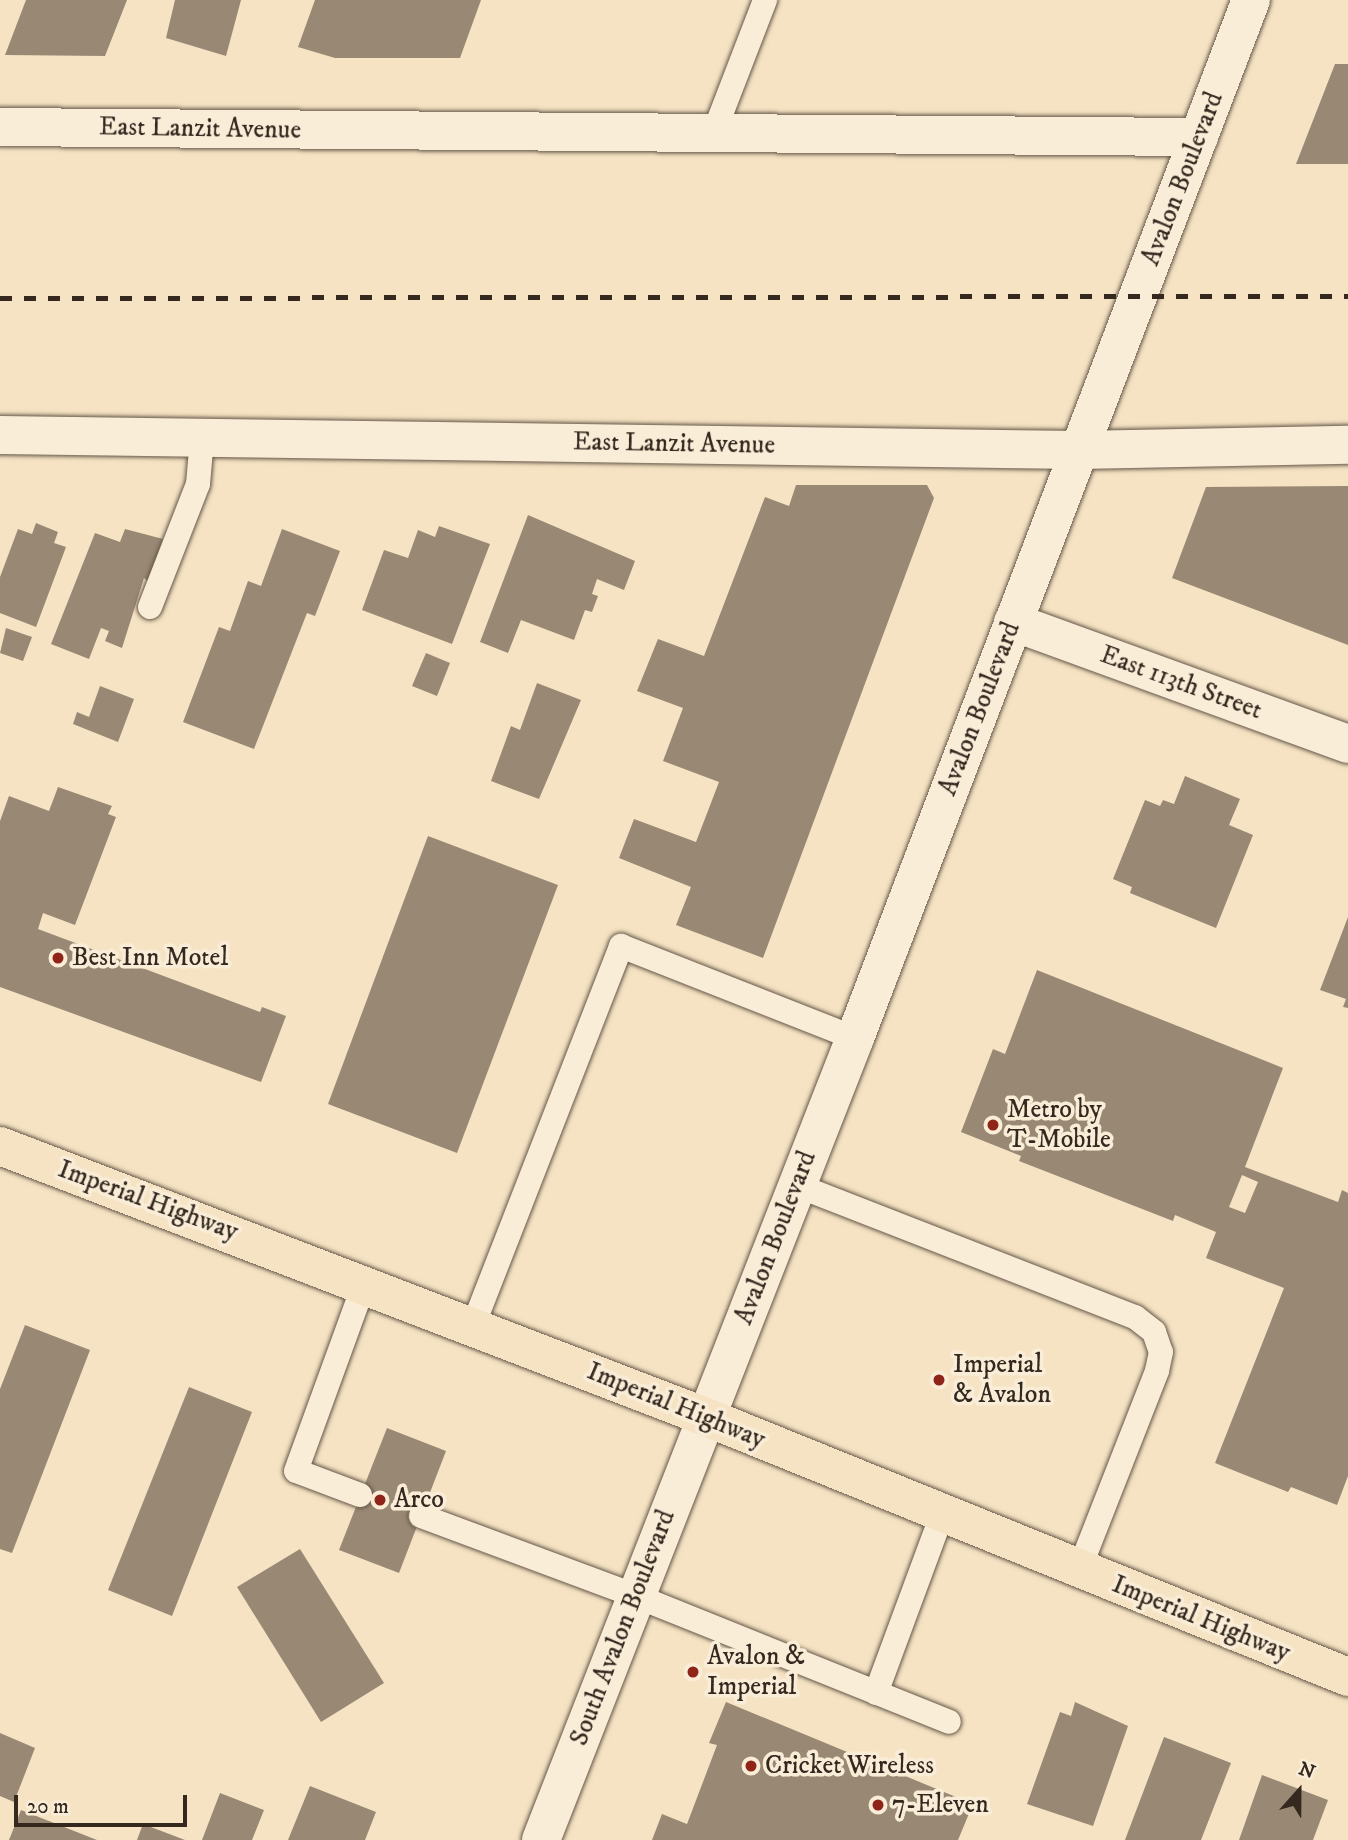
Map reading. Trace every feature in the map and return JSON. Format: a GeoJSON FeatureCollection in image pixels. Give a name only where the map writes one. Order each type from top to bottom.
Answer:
{"type":"FeatureCollection","features":[{"type":"Feature","properties":{"kind":"main road","name":"Imperial Highway"},"geometry":{"type":"LineString","coordinates":[[0,1146],[706,1417],[942,1515],[1348,1677]]}},
{"type":"Feature","properties":{"kind":"street","name":"Avalon Boulevard"},"geometry":{"type":"LineString","coordinates":[[706,1417],[855,1038],[1251,0]]}},
{"type":"Feature","properties":{"kind":"street","name":"East Lanzit Avenue"},"geometry":{"type":"LineString","coordinates":[[0,127],[1199,137]]}},
{"type":"Feature","properties":{"kind":"street","name":"East Lanzit Avenue"},"geometry":{"type":"LineString","coordinates":[[0,435],[1079,450],[1348,445]]}},
{"type":"Feature","properties":{"kind":"street","name":"East 113th Street"},"geometry":{"type":"LineString","coordinates":[[1013,622],[1348,744]]}},
{"type":"Feature","properties":{"kind":"street","name":"South Avalon Boulevard"},"geometry":{"type":"LineString","coordinates":[[541,1840],[706,1417]]}},
{"type":"Feature","properties":{"kind":"lane"},"geometry":{"type":"LineString","coordinates":[[713,135],[765,0]]}},
{"type":"Feature","properties":{"kind":"lane"},"geometry":{"type":"LineString","coordinates":[[150,607],[198,484],[202,438]]}},
{"type":"Feature","properties":{"kind":"lane"},"geometry":{"type":"LineString","coordinates":[[473,1326],[621,946],[855,1038]]}},
{"type":"Feature","properties":{"kind":"lane"},"geometry":{"type":"LineString","coordinates":[[796,1185],[1135,1317],[1154,1332],[1161,1352],[1157,1371],[1079,1570]]}},
{"type":"Feature","properties":{"kind":"lane"},"geometry":{"type":"LineString","coordinates":[[360,1495],[296,1471],[364,1284]]}},
{"type":"Feature","properties":{"kind":"lane"},"geometry":{"type":"LineString","coordinates":[[876,1693],[942,1515]]}},
{"type":"Feature","properties":{"kind":"lane"},"geometry":{"type":"LineString","coordinates":[[421,1516],[636,1596],[949,1722]]}},
{"type":"Feature","properties":{"kind":"building"},"geometry":{"type":"Polygon","coordinates":[[[26,0],[127,0],[105,56],[5,55],[26,0]]]}},
{"type":"Feature","properties":{"kind":"building"},"geometry":{"type":"Polygon","coordinates":[[[175,0],[241,0],[226,56],[166,38],[175,0]]]}},
{"type":"Feature","properties":{"kind":"building"},"geometry":{"type":"Polygon","coordinates":[[[315,0],[481,0],[460,58],[335,58],[298,47],[315,0]]]}},
{"type":"Feature","properties":{"kind":"building"},"geometry":{"type":"Polygon","coordinates":[[[1335,64],[1348,64],[1348,164],[1296,164],[1335,64]]]}},
{"type":"Feature","properties":{"kind":"building"},"geometry":{"type":"Polygon","coordinates":[[[796,485],[927,485],[934,498],[763,958],[676,925],[691,887],[619,858],[634,819],[696,842],[719,782],[663,761],[683,708],[637,691],[658,639],[704,656],[765,497],[789,506],[796,485]]]}},
{"type":"Feature","properties":{"kind":"building"},"geometry":{"type":"Polygon","coordinates":[[[1348,486],[1348,645],[1172,578],[1206,487],[1348,486]]]}},
{"type":"Feature","properties":{"kind":"building"},"geometry":{"type":"Polygon","coordinates":[[[528,515],[635,561],[624,590],[597,579],[592,594],[598,596],[592,612],[585,610],[574,640],[521,620],[508,653],[480,642],[528,515]]]}},
{"type":"Feature","properties":{"kind":"building"},"geometry":{"type":"Polygon","coordinates":[[[36,523],[58,532],[54,543],[66,547],[36,627],[0,613],[0,577],[18,529],[32,534],[36,523]]]}},
{"type":"Feature","properties":{"kind":"building"},"geometry":{"type":"Polygon","coordinates":[[[439,526],[490,544],[452,644],[362,610],[384,550],[408,558],[418,530],[435,537],[439,526]]]}},
{"type":"Feature","properties":{"kind":"building"},"geometry":{"type":"Polygon","coordinates":[[[125,529],[163,539],[148,581],[144,578],[122,648],[105,641],[109,631],[101,628],[89,659],[51,644],[95,533],[120,542],[125,529]]]}},
{"type":"Feature","properties":{"kind":"building"},"geometry":{"type":"Polygon","coordinates":[[[282,529],[340,551],[315,616],[307,613],[254,749],[183,722],[219,627],[230,631],[248,581],[261,586],[282,529]]]}},
{"type":"Feature","properties":{"kind":"building"},"geometry":{"type":"Polygon","coordinates":[[[6,628],[32,637],[23,661],[0,653],[6,628]]]}},
{"type":"Feature","properties":{"kind":"building"},"geometry":{"type":"Polygon","coordinates":[[[426,653],[450,663],[437,696],[412,686],[426,653]]]}},
{"type":"Feature","properties":{"kind":"building"},"geometry":{"type":"Polygon","coordinates":[[[537,683],[581,700],[539,799],[491,781],[511,726],[520,730],[537,683]]]}},
{"type":"Feature","properties":{"kind":"building"},"geometry":{"type":"Polygon","coordinates":[[[100,686],[134,699],[118,742],[73,724],[77,712],[89,717],[100,686]]]}},
{"type":"Feature","properties":{"kind":"building"},"geometry":{"type":"Polygon","coordinates":[[[1185,776],[1240,799],[1229,825],[1253,835],[1216,928],[1130,893],[1132,887],[1113,879],[1145,800],[1160,806],[1163,800],[1174,804],[1185,776]]]}},
{"type":"Feature","properties":{"kind":"building","name":"Best Inn Motel"},"geometry":{"type":"Polygon","coordinates":[[[58,787],[112,806],[108,814],[116,817],[75,925],[43,913],[38,929],[260,1012],[262,1007],[286,1016],[261,1082],[0,987],[0,821],[9,796],[49,811],[58,787]]]}},
{"type":"Feature","properties":{"kind":"building"},"geometry":{"type":"Polygon","coordinates":[[[428,836],[558,885],[457,1153],[328,1104],[428,836]]]}},
{"type":"Feature","properties":{"kind":"building"},"geometry":{"type":"Polygon","coordinates":[[[1348,917],[1348,1008],[1343,1007],[1346,999],[1320,990],[1348,917]]]}},
{"type":"Feature","properties":{"kind":"building"},"geometry":{"type":"Polygon","coordinates":[[[1037,970],[1283,1068],[1245,1167],[1338,1202],[1342,1190],[1348,1193],[1348,1476],[1337,1505],[1291,1487],[1288,1492],[1215,1463],[1284,1288],[1206,1258],[1216,1232],[1175,1215],[1173,1221],[1019,1161],[1021,1156],[961,1132],[993,1049],[1005,1054],[1037,970]],[[1242,1175],[1229,1207],[1245,1213],[1258,1182],[1242,1175]]]}},
{"type":"Feature","properties":{"kind":"building"},"geometry":{"type":"Polygon","coordinates":[[[25,1325],[90,1350],[12,1553],[0,1549],[0,1389],[25,1325]]]}},
{"type":"Feature","properties":{"kind":"building"},"geometry":{"type":"Polygon","coordinates":[[[189,1387],[252,1412],[172,1616],[108,1590],[189,1387]]]}},
{"type":"Feature","properties":{"kind":"building"},"geometry":{"type":"Polygon","coordinates":[[[387,1428],[446,1451],[399,1573],[339,1550],[387,1428]]]}},
{"type":"Feature","properties":{"kind":"building"},"geometry":{"type":"Polygon","coordinates":[[[300,1549],[384,1683],[321,1722],[237,1587],[300,1549]]]}},
{"type":"Feature","properties":{"kind":"building"},"geometry":{"type":"Polygon","coordinates":[[[726,1702],[973,1804],[958,1840],[652,1840],[662,1814],[687,1824],[717,1745],[709,1743],[726,1702]]]}},
{"type":"Feature","properties":{"kind":"building"},"geometry":{"type":"Polygon","coordinates":[[[1075,1702],[1128,1726],[1093,1826],[1027,1804],[1060,1712],[1071,1716],[1075,1702]]]}},
{"type":"Feature","properties":{"kind":"building"},"geometry":{"type":"Polygon","coordinates":[[[0,1733],[35,1748],[14,1802],[0,1796],[0,1733]]]}},
{"type":"Feature","properties":{"kind":"building"},"geometry":{"type":"Polygon","coordinates":[[[1164,1737],[1231,1763],[1201,1840],[1125,1840],[1164,1737]]]}},
{"type":"Feature","properties":{"kind":"building"},"geometry":{"type":"Polygon","coordinates":[[[1262,1775],[1328,1800],[1313,1840],[1239,1840],[1262,1775]]]}},
{"type":"Feature","properties":{"kind":"building"},"geometry":{"type":"Polygon","coordinates":[[[310,1786],[376,1812],[365,1840],[288,1840],[310,1786]]]}},
{"type":"Feature","properties":{"kind":"building"},"geometry":{"type":"Polygon","coordinates":[[[220,1793],[264,1810],[252,1840],[202,1840],[220,1793]]]}},
{"type":"Feature","properties":{"kind":"building"},"geometry":{"type":"Polygon","coordinates":[[[21,1810],[97,1840],[9,1840],[21,1810]]]}},
{"type":"Feature","properties":{"kind":"building"},"geometry":{"type":"Polygon","coordinates":[[[143,1824],[185,1840],[137,1840],[143,1824]]]}},
{"type":"Feature","properties":{"kind":"railway"},"geometry":{"type":"LineString","coordinates":[[0,298],[1348,296]]}},
{"type":"Feature","properties":{"kind":"place","name":"Best Inn Motel"},"geometry":{"type":"Point","coordinates":[58,958]}},
{"type":"Feature","properties":{"kind":"place","name":"Metro by T-Mobile"},"geometry":{"type":"Point","coordinates":[993,1125]}},
{"type":"Feature","properties":{"kind":"place","name":"Imperial & Avalon"},"geometry":{"type":"Point","coordinates":[939,1380]}},
{"type":"Feature","properties":{"kind":"place","name":"Arco"},"geometry":{"type":"Point","coordinates":[380,1500]}},
{"type":"Feature","properties":{"kind":"place","name":"Avalon & Imperial"},"geometry":{"type":"Point","coordinates":[693,1672]}},
{"type":"Feature","properties":{"kind":"place","name":"Cricket Wireless"},"geometry":{"type":"Point","coordinates":[751,1766]}},
{"type":"Feature","properties":{"kind":"place","name":"7-Eleven"},"geometry":{"type":"Point","coordinates":[878,1805]}}]}
